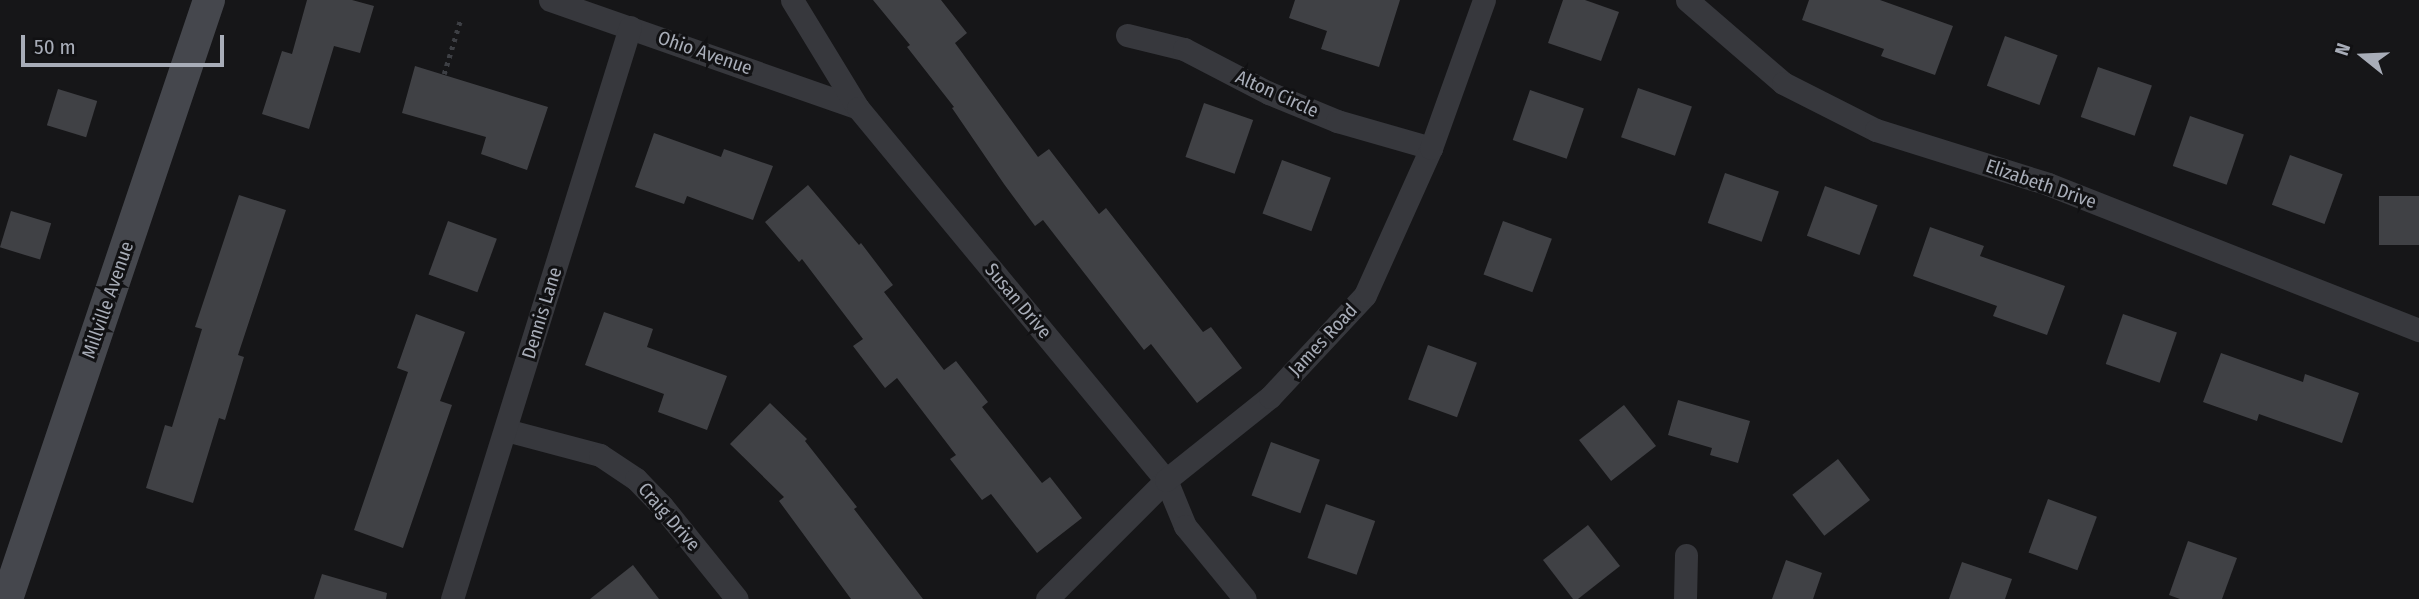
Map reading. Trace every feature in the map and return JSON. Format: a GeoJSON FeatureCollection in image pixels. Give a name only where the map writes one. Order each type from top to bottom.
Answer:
{"type":"FeatureCollection","features":[{"type":"Feature","properties":{"kind":"main road","name":"Millville Avenue"},"geometry":{"type":"LineString","coordinates":[[7,599],[209,0]]}},
{"type":"Feature","properties":{"kind":"street","name":"Ohio Avenue"},"geometry":{"type":"LineString","coordinates":[[550,0],[858,108]]}},
{"type":"Feature","properties":{"kind":"street","name":"Susan Drive"},"geometry":{"type":"LineString","coordinates":[[792,0],[858,108],[1166,480],[1185,526],[1245,599]]}},
{"type":"Feature","properties":{"kind":"street","name":"James Road"},"geometry":{"type":"LineString","coordinates":[[1047,599],[1166,480],[1270,397],[1365,295],[1430,148],[1483,0]]}},
{"type":"Feature","properties":{"kind":"street","name":"Elizabeth Drive"},"geometry":{"type":"LineString","coordinates":[[1687,0],[1783,83],[1876,130],[2048,184],[2419,330]]}},
{"type":"Feature","properties":{"kind":"street","name":"Dennis Lane"},"geometry":{"type":"LineString","coordinates":[[452,599],[629,27]]}},
{"type":"Feature","properties":{"kind":"street","name":"Alton Circle"},"geometry":{"type":"LineString","coordinates":[[1127,34],[1184,49],[1269,93],[1337,121],[1430,148]]}},
{"type":"Feature","properties":{"kind":"street","name":"Craig Drive"},"geometry":{"type":"LineString","coordinates":[[506,430],[600,455],[636,479],[662,506],[737,599]]}},
{"type":"Feature","properties":{"kind":"street"},"geometry":{"type":"LineString","coordinates":[[1685,599],[1686,555]]}},
{"type":"Feature","properties":{"kind":"path"},"geometry":{"type":"LineString","coordinates":[[444,74],[460,21]]}},
{"type":"Feature","properties":{"kind":"building"},"geometry":{"type":"Polygon","coordinates":[[[307,0],[352,0],[374,6],[360,53],[334,46],[309,129],[262,114],[282,51],[292,54],[307,0]]]}},
{"type":"Feature","properties":{"kind":"building"},"geometry":{"type":"Polygon","coordinates":[[[873,0],[941,0],[967,33],[955,43],[1038,157],[1049,149],[1099,214],[1106,208],[1203,332],[1211,327],[1242,368],[1197,403],[1151,344],[1144,350],[1043,220],[1035,226],[952,108],[954,107],[907,47],[910,45],[873,0]]]}},
{"type":"Feature","properties":{"kind":"building"},"geometry":{"type":"Polygon","coordinates":[[[1295,0],[1400,0],[1379,67],[1321,49],[1327,31],[1289,18],[1295,0]]]}},
{"type":"Feature","properties":{"kind":"building"},"geometry":{"type":"Polygon","coordinates":[[[1563,0],[1585,0],[1619,12],[1601,61],[1548,43],[1563,0]]]}},
{"type":"Feature","properties":{"kind":"building"},"geometry":{"type":"Polygon","coordinates":[[[1809,0],[1880,0],[1953,26],[1935,75],[1881,56],[1884,49],[1802,20],[1809,0]]]}},
{"type":"Feature","properties":{"kind":"building"},"geometry":{"type":"Polygon","coordinates":[[[2005,36],[2058,55],[2039,105],[1987,86],[2005,36]]]}},
{"type":"Feature","properties":{"kind":"building"},"geometry":{"type":"Polygon","coordinates":[[[415,66],[548,107],[527,170],[481,154],[486,137],[402,113],[415,66]]]}},
{"type":"Feature","properties":{"kind":"building"},"geometry":{"type":"Polygon","coordinates":[[[2098,67],[2152,86],[2135,136],[2081,117],[2098,67]]]}},
{"type":"Feature","properties":{"kind":"building"},"geometry":{"type":"Polygon","coordinates":[[[1638,88],[1692,107],[1675,156],[1621,137],[1638,88]]]}},
{"type":"Feature","properties":{"kind":"building"},"geometry":{"type":"Polygon","coordinates":[[[58,89],[97,101],[86,137],[47,125],[58,89]]]}},
{"type":"Feature","properties":{"kind":"building"},"geometry":{"type":"Polygon","coordinates":[[[1530,90],[1584,109],[1567,159],[1513,140],[1530,90]]]}},
{"type":"Feature","properties":{"kind":"building"},"geometry":{"type":"Polygon","coordinates":[[[1204,103],[1253,120],[1235,174],[1185,157],[1204,103]]]}},
{"type":"Feature","properties":{"kind":"building"},"geometry":{"type":"Polygon","coordinates":[[[2190,116],[2244,135],[2227,185],[2173,166],[2190,116]]]}},
{"type":"Feature","properties":{"kind":"building"},"geometry":{"type":"Polygon","coordinates":[[[654,133],[721,157],[724,149],[773,166],[753,220],[687,196],[684,204],[635,187],[654,133]]]}},
{"type":"Feature","properties":{"kind":"building"},"geometry":{"type":"Polygon","coordinates":[[[2290,155],[2343,174],[2324,224],[2272,205],[2290,155]]]}},
{"type":"Feature","properties":{"kind":"building"},"geometry":{"type":"Polygon","coordinates":[[[1282,160],[1331,178],[1311,231],[1263,214],[1282,160]]]}},
{"type":"Feature","properties":{"kind":"building"},"geometry":{"type":"Polygon","coordinates":[[[1725,173],[1779,192],[1762,242],[1708,223],[1725,173]]]}},
{"type":"Feature","properties":{"kind":"building"},"geometry":{"type":"Polygon","coordinates":[[[808,185],[859,245],[861,243],[893,285],[884,292],[944,370],[956,361],[988,402],[982,407],[1042,483],[1050,477],[1082,518],[1037,553],[991,494],[982,500],[950,459],[956,455],[897,378],[885,388],[853,346],[863,339],[802,259],[799,262],[765,222],[808,185]]]}},
{"type":"Feature","properties":{"kind":"building"},"geometry":{"type":"Polygon","coordinates":[[[1825,186],[1878,205],[1859,255],[1807,236],[1825,186]]]}},
{"type":"Feature","properties":{"kind":"building"},"geometry":{"type":"Polygon","coordinates":[[[239,195],[286,210],[238,355],[244,357],[225,420],[219,418],[193,503],[146,488],[165,425],[172,427],[202,329],[195,327],[239,195]]]}},
{"type":"Feature","properties":{"kind":"building"},"geometry":{"type":"Polygon","coordinates":[[[2379,196],[2419,196],[2419,245],[2379,245],[2379,196]]]}},
{"type":"Feature","properties":{"kind":"building"},"geometry":{"type":"Polygon","coordinates":[[[11,211],[51,223],[40,260],[0,247],[11,211]]]}},
{"type":"Feature","properties":{"kind":"building"},"geometry":{"type":"Polygon","coordinates":[[[448,221],[497,239],[477,292],[429,275],[448,221]]]}},
{"type":"Feature","properties":{"kind":"building"},"geometry":{"type":"Polygon","coordinates":[[[1503,221],[1552,239],[1532,292],[1484,275],[1503,221]]]}},
{"type":"Feature","properties":{"kind":"building"},"geometry":{"type":"Polygon","coordinates":[[[1930,227],[1984,246],[1980,256],[2065,286],[2047,335],[1993,316],[1997,306],[1913,276],[1930,227]]]}},
{"type":"Feature","properties":{"kind":"building"},"geometry":{"type":"Polygon","coordinates":[[[604,312],[653,329],[647,347],[727,376],[707,430],[658,412],[664,394],[585,365],[604,312]]]}},
{"type":"Feature","properties":{"kind":"building"},"geometry":{"type":"Polygon","coordinates":[[[416,314],[465,332],[440,401],[452,405],[403,548],[354,530],[408,372],[397,368],[416,314]]]}},
{"type":"Feature","properties":{"kind":"building"},"geometry":{"type":"Polygon","coordinates":[[[2123,314],[2177,333],[2160,383],[2106,364],[2123,314]]]}},
{"type":"Feature","properties":{"kind":"building"},"geometry":{"type":"Polygon","coordinates":[[[1428,345],[1477,363],[1457,417],[1408,400],[1428,345]]]}},
{"type":"Feature","properties":{"kind":"building"},"geometry":{"type":"Polygon","coordinates":[[[2221,353],[2303,382],[2305,374],[2359,393],[2342,443],[2259,414],[2257,421],[2203,402],[2221,353]]]}},
{"type":"Feature","properties":{"kind":"building"},"geometry":{"type":"Polygon","coordinates":[[[1678,400],[1750,421],[1738,463],[1710,455],[1712,448],[1668,435],[1678,400]]]}},
{"type":"Feature","properties":{"kind":"building"},"geometry":{"type":"Polygon","coordinates":[[[770,403],[807,439],[805,441],[857,507],[854,509],[923,599],[851,599],[779,501],[784,497],[730,444],[770,403]]]}},
{"type":"Feature","properties":{"kind":"building"},"geometry":{"type":"Polygon","coordinates":[[[1624,405],[1656,446],[1611,481],[1579,440],[1624,405]]]}},
{"type":"Feature","properties":{"kind":"building"},"geometry":{"type":"Polygon","coordinates":[[[1271,442],[1320,460],[1300,513],[1252,496],[1271,442]]]}},
{"type":"Feature","properties":{"kind":"building"},"geometry":{"type":"Polygon","coordinates":[[[1838,459],[1870,500],[1824,536],[1792,495],[1838,459]]]}},
{"type":"Feature","properties":{"kind":"building"},"geometry":{"type":"Polygon","coordinates":[[[2048,499],[2097,517],[2077,570],[2029,553],[2048,499]]]}},
{"type":"Feature","properties":{"kind":"building"},"geometry":{"type":"Polygon","coordinates":[[[1326,504],[1375,521],[1357,575],[1307,558],[1326,504]]]}},
{"type":"Feature","properties":{"kind":"building"},"geometry":{"type":"Polygon","coordinates":[[[1588,525],[1620,566],[1578,599],[1573,599],[1543,560],[1588,525]]]}},
{"type":"Feature","properties":{"kind":"building"},"geometry":{"type":"Polygon","coordinates":[[[2188,541],[2237,558],[2222,599],[2180,599],[2169,595],[2188,541]]]}},
{"type":"Feature","properties":{"kind":"building"},"geometry":{"type":"Polygon","coordinates":[[[1786,560],[1822,573],[1813,599],[1772,599],[1786,560]]]}},
{"type":"Feature","properties":{"kind":"building"},"geometry":{"type":"Polygon","coordinates":[[[1962,562],[2012,579],[2005,599],[1949,599],[1962,562]]]}},
{"type":"Feature","properties":{"kind":"building"},"geometry":{"type":"Polygon","coordinates":[[[633,565],[659,599],[590,599],[633,565]]]}},
{"type":"Feature","properties":{"kind":"building"},"geometry":{"type":"Polygon","coordinates":[[[322,574],[387,593],[386,599],[314,599],[322,574]]]}}]}
